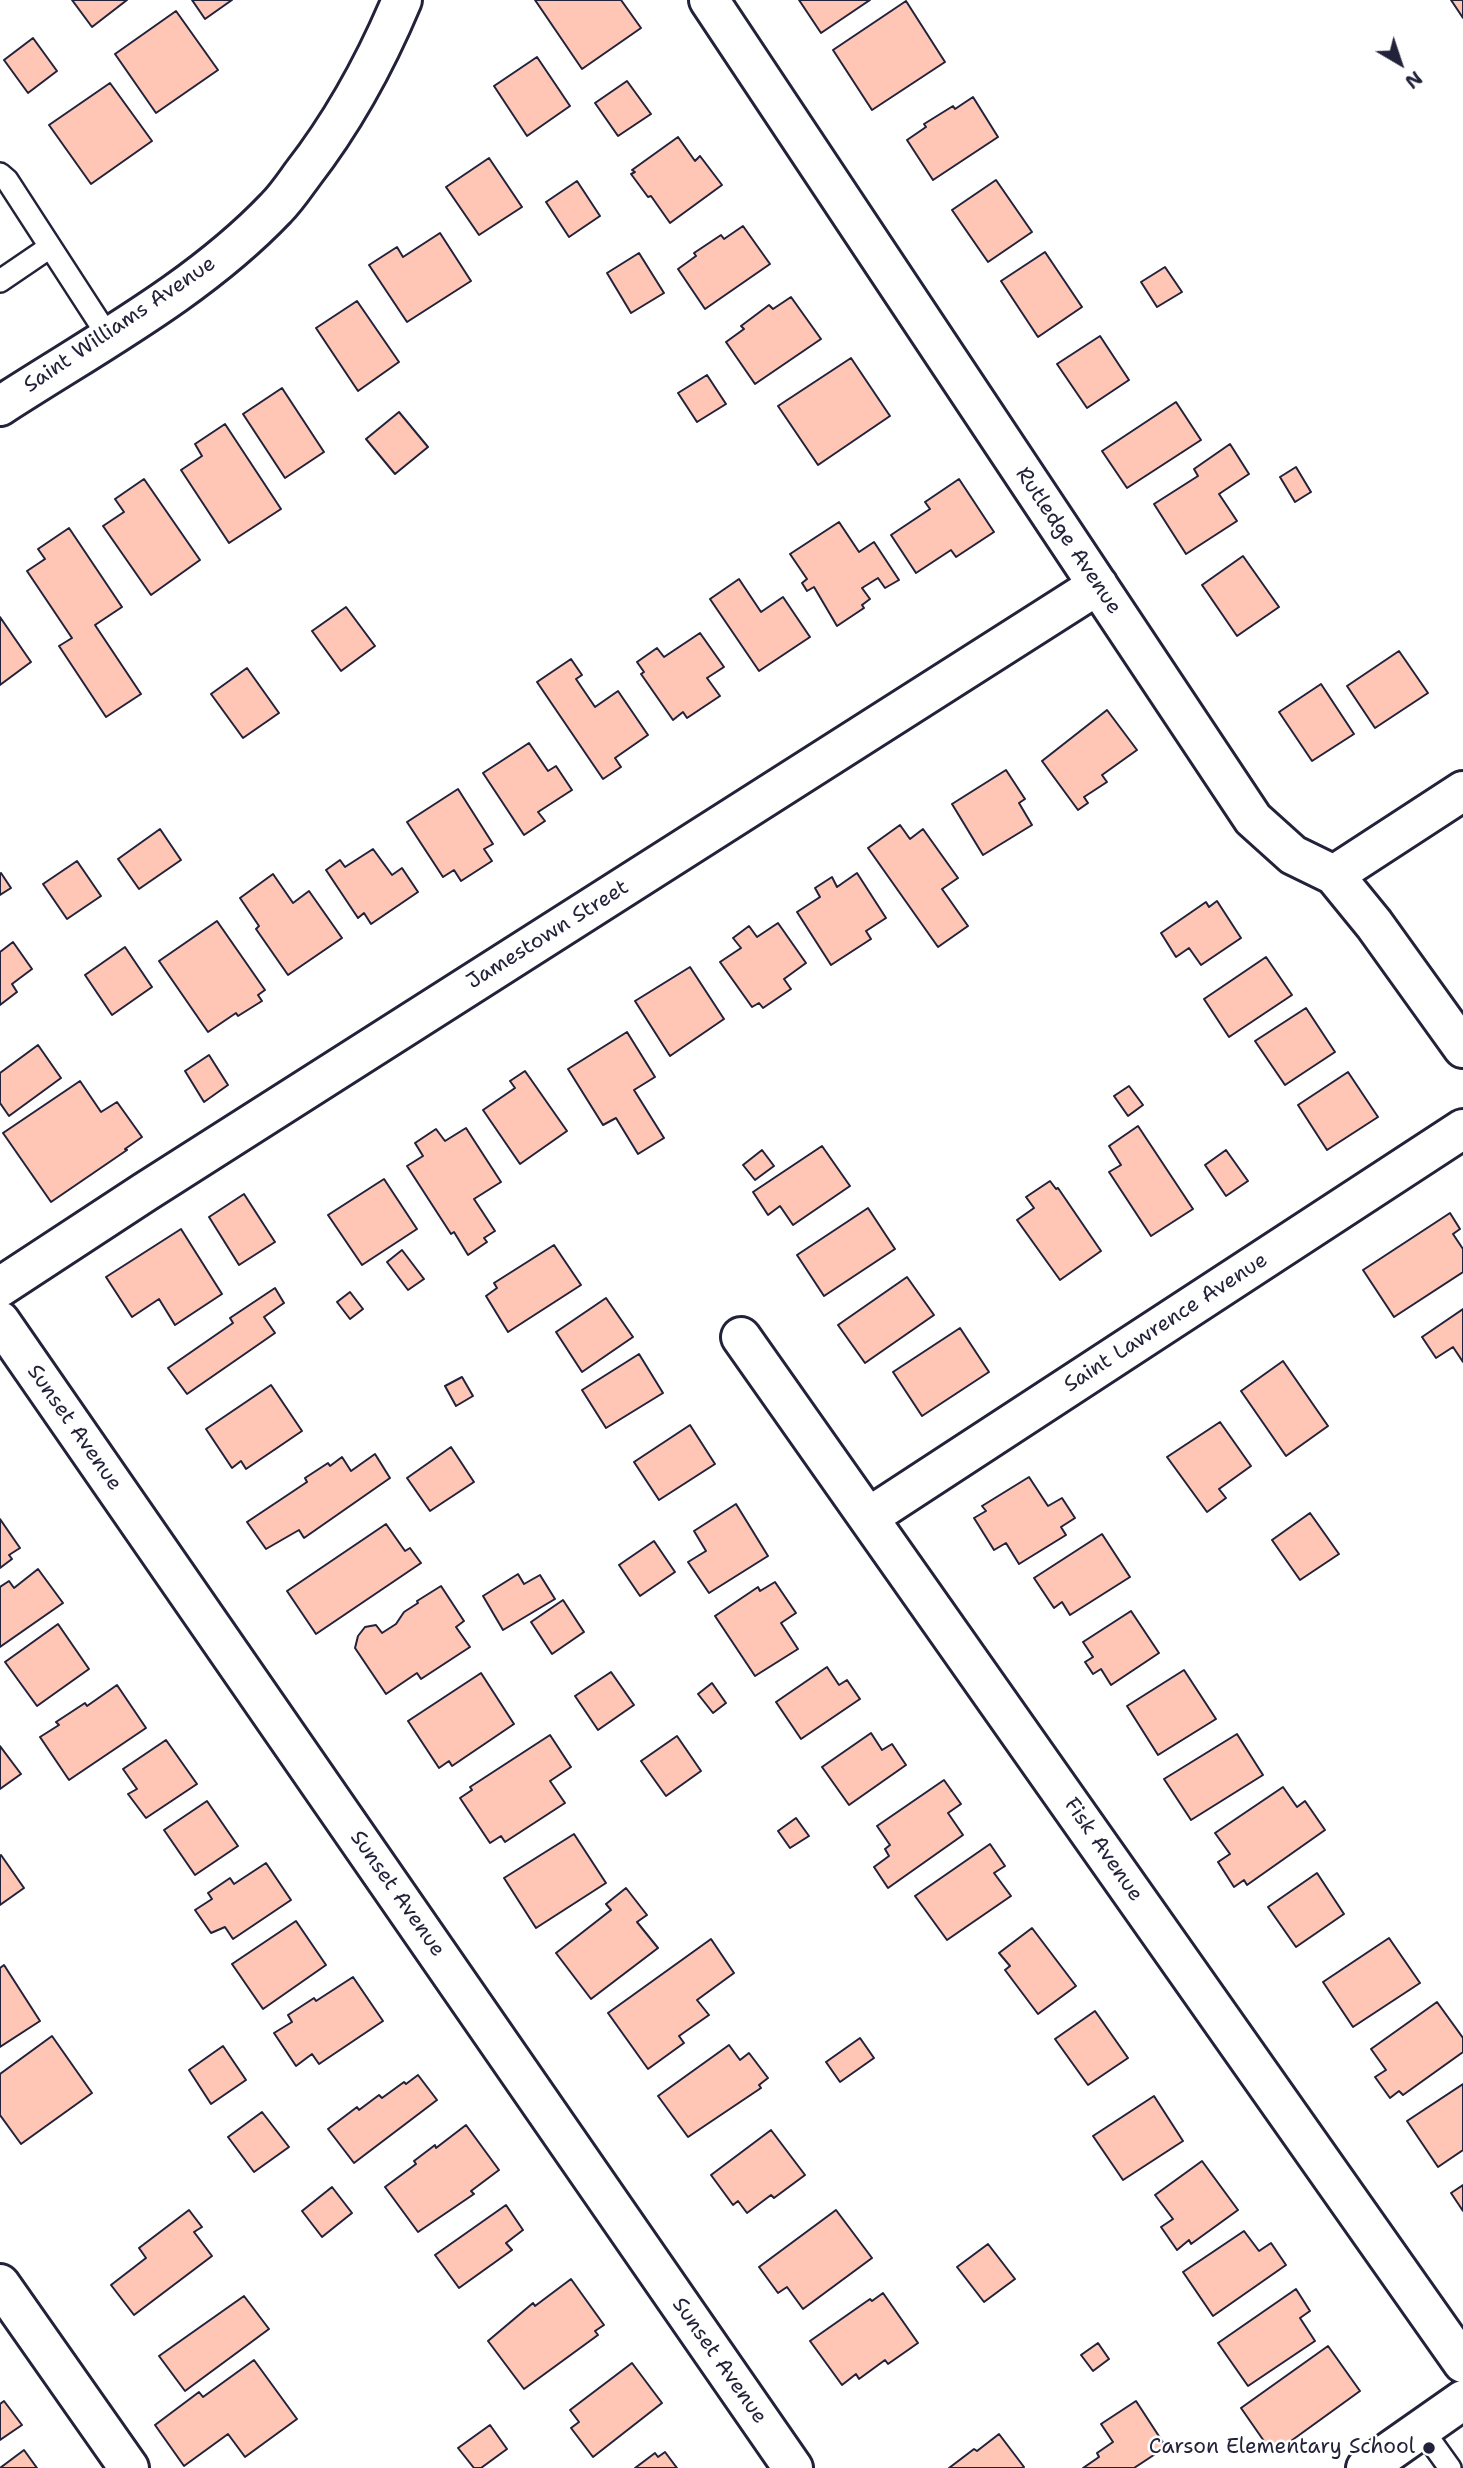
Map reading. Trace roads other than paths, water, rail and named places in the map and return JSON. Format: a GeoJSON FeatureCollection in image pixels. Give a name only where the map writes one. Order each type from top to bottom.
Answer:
{"type":"FeatureCollection","features":[{"type":"Feature","properties":{"kind":"street","name":"Saint Williams Avenue"},"geometry":{"type":"LineString","coordinates":[[0,406],[184,287],[278,207],[326,144],[368,75],[402,0]]}},
{"type":"Feature","properties":{"kind":"street","name":"Rutledge Avenue"},"geometry":{"type":"LineString","coordinates":[[709,0],[1253,820],[1293,855],[1334,875],[1374,924],[1463,1048]]}},
{"type":"Feature","properties":{"kind":"street","name":"Jamestown Street"},"geometry":{"type":"LineString","coordinates":[[0,1287],[157,1184],[1098,585]]}},
{"type":"Feature","properties":{"kind":"street"},"geometry":{"type":"LineString","coordinates":[[1334,875],[1463,790]]}},
{"type":"Feature","properties":{"kind":"street","name":"Saint Lawrence Avenue"},"geometry":{"type":"LineString","coordinates":[[869,1517],[1463,1129]]}},
{"type":"Feature","properties":{"kind":"street","name":"Sunset Avenue"},"geometry":{"type":"LineString","coordinates":[[0,1321],[793,2468]]}},
{"type":"Feature","properties":{"kind":"street","name":"Fisk Avenue"},"geometry":{"type":"LineString","coordinates":[[741,1337],[1463,2363]]}},
{"type":"Feature","properties":{"kind":"street"},"geometry":{"type":"LineString","coordinates":[[0,2284],[129,2468]]}},
{"type":"Feature","properties":{"kind":"street"},"geometry":{"type":"LineString","coordinates":[[1366,2468],[1463,2400]]}},
{"type":"Feature","properties":{"kind":"lane"},"geometry":{"type":"LineString","coordinates":[[0,174],[7,180],[108,336]]}},
{"type":"Feature","properties":{"kind":"lane"},"geometry":{"type":"LineString","coordinates":[[0,281],[50,247]]}},
{"type":"Feature","properties":{"kind":"lane"},"geometry":{"type":"LineString","coordinates":[[1422,2429],[1450,2468]]}},
{"type":"Feature","properties":{"kind":"place","name":"Carson Elementary School"},"geometry":{"type":"Point","coordinates":[1429,2448]}}]}
